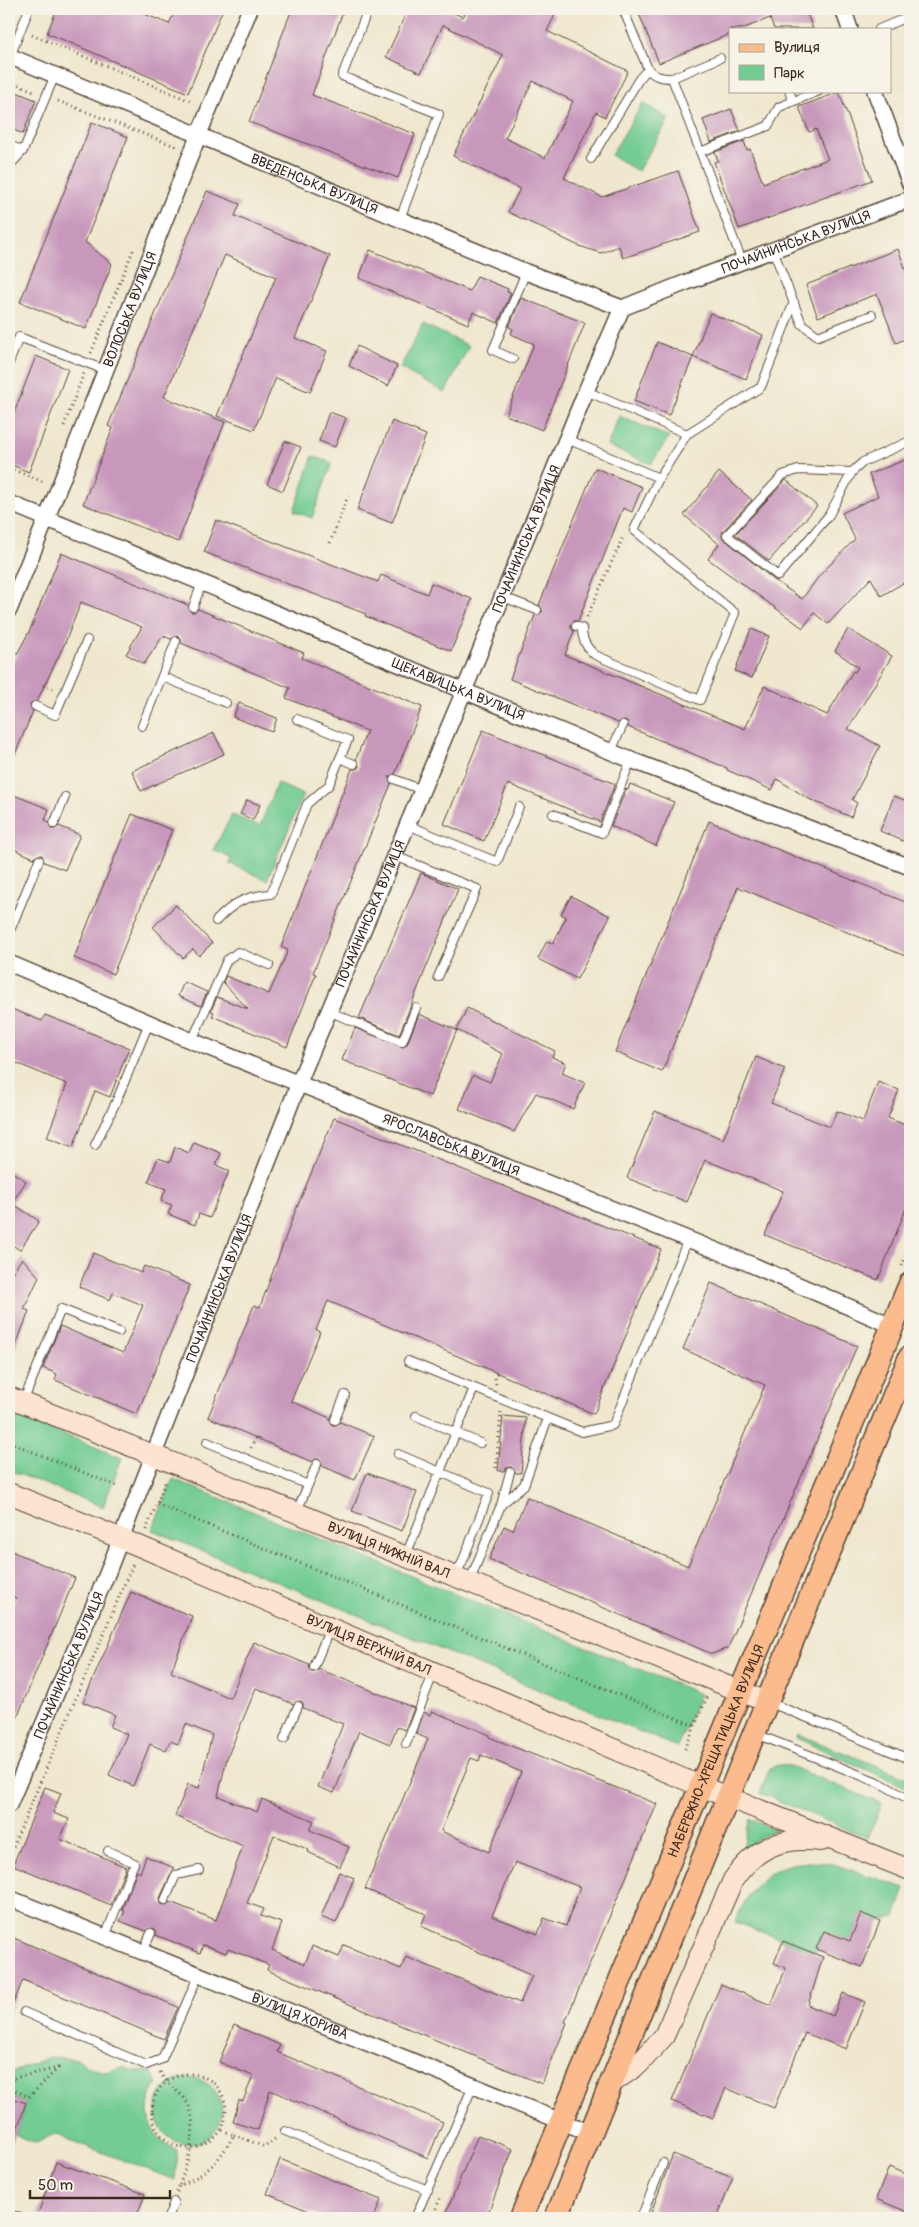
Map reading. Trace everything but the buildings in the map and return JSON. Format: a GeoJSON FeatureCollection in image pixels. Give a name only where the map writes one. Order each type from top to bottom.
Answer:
{"type":"FeatureCollection","features":[{"type":"Feature","properties":{"kind":"main road","name":"НАБЕРЕЖНО-ХРЕЩАТИЦЬКА ВУЛИЦЯ"},"geometry":{"type":"LineString","coordinates":[[521,2218],[910,1284]]}},
{"type":"Feature","properties":{"kind":"main road","name":"НАБЕРЕЖНО-ХРЕЩАТИЦЬКА ВУЛИЦЯ"},"geometry":{"type":"LineString","coordinates":[[556,2218],[910,1357]]}},
{"type":"Feature","properties":{"kind":"main road","name":"ВУЛИЦЯ НИЖНІЙ ВАЛ"},"geometry":{"type":"LineString","coordinates":[[16,1399],[173,1464],[767,1702]]}},
{"type":"Feature","properties":{"kind":"main road","name":"ВУЛИЦЯ ВЕРХНІЙ ВАЛ"},"geometry":{"type":"LineString","coordinates":[[9,1493],[139,1546],[700,1786],[845,1844]]}},
{"type":"Feature","properties":{"kind":"main road"},"geometry":{"type":"LineString","coordinates":[[610,2085],[640,2064],[664,2036],[733,1880],[742,1866],[757,1853],[786,1841],[803,1838],[845,1844],[910,1870]]}},
{"type":"Feature","properties":{"kind":"street","name":"ВОЛОСЬКА ВУЛИЦЯ"},"geometry":{"type":"LineString","coordinates":[[9,610],[250,9]]}},
{"type":"Feature","properties":{"kind":"street"},"geometry":{"type":"LineString","coordinates":[[842,9],[850,28]]}},
{"type":"Feature","properties":{"kind":"street","name":"ВВЕДЕНСЬКА ВУЛИЦЯ"},"geometry":{"type":"LineString","coordinates":[[10,56],[526,272],[622,308]]}},
{"type":"Feature","properties":{"kind":"street"},"geometry":{"type":"LineString","coordinates":[[875,92],[910,184]]}},
{"type":"Feature","properties":{"kind":"street","name":"ПОЧАЙНИНСЬКА ВУЛИЦЯ"},"geometry":{"type":"LineString","coordinates":[[9,1805],[105,1579],[328,1011],[408,825],[586,391],[622,308],[910,199]]}},
{"type":"Feature","properties":{"kind":"street","name":"ЩЕКАВИЦЬКА ВУЛИЦЯ"},"geometry":{"type":"LineString","coordinates":[[9,503],[631,760],[910,867]]}},
{"type":"Feature","properties":{"kind":"street","name":"ЯРОСЛАВСЬКА ВУЛИЦЯ"},"geometry":{"type":"LineString","coordinates":[[9,963],[192,1041],[688,1239],[893,1326]]}},
{"type":"Feature","properties":{"kind":"street","name":"ВУЛИЦЯ ХОРИВА"},"geometry":{"type":"LineString","coordinates":[[9,1898],[590,2133]]}},
{"type":"Feature","properties":{"kind":"lane"},"geometry":{"type":"LineString","coordinates":[[10,56],[29,9]]}},
{"type":"Feature","properties":{"kind":"lane"},"geometry":{"type":"LineString","coordinates":[[368,9],[342,76],[439,114],[400,219]]}},
{"type":"Feature","properties":{"kind":"lane"},"geometry":{"type":"LineString","coordinates":[[623,9],[648,69],[660,78],[672,78],[720,58]]}},
{"type":"Feature","properties":{"kind":"lane"},"geometry":{"type":"LineString","coordinates":[[881,28],[910,16]]}},
{"type":"Feature","properties":{"kind":"lane"},"geometry":{"type":"LineString","coordinates":[[591,159],[638,79],[648,69]]}},
{"type":"Feature","properties":{"kind":"lane"},"geometry":{"type":"LineString","coordinates":[[9,166],[23,151],[55,75]]}},
{"type":"Feature","properties":{"kind":"lane"},"geometry":{"type":"LineString","coordinates":[[672,78],[742,261]]}},
{"type":"Feature","properties":{"kind":"lane"},"geometry":{"type":"LineString","coordinates":[[789,92],[793,101]]}},
{"type":"Feature","properties":{"kind":"lane"},"geometry":{"type":"LineString","coordinates":[[700,152],[768,126],[780,107],[816,92]]}},
{"type":"Feature","properties":{"kind":"lane"},"geometry":{"type":"LineString","coordinates":[[9,145],[23,151]]}},
{"type":"Feature","properties":{"kind":"lane"},"geometry":{"type":"LineString","coordinates":[[773,250],[802,324],[818,336],[872,315]]}},
{"type":"Feature","properties":{"kind":"lane"},"geometry":{"type":"LineString","coordinates":[[513,358],[493,350],[526,272]]}},
{"type":"Feature","properties":{"kind":"lane"},"geometry":{"type":"LineString","coordinates":[[579,627],[588,649],[595,655],[700,700],[735,613],[634,530],[659,478],[687,434],[761,387],[794,302]]}},
{"type":"Feature","properties":{"kind":"lane"},"geometry":{"type":"LineString","coordinates":[[9,363],[19,337],[106,370]]}},
{"type":"Feature","properties":{"kind":"lane"},"geometry":{"type":"LineString","coordinates":[[586,391],[687,434]]}},
{"type":"Feature","properties":{"kind":"lane"},"geometry":{"type":"LineString","coordinates":[[567,439],[659,478]]}},
{"type":"Feature","properties":{"kind":"lane"},"geometry":{"type":"LineString","coordinates":[[852,472],[798,470],[783,475],[727,535],[778,576],[829,515],[852,472],[863,462],[910,441]]}},
{"type":"Feature","properties":{"kind":"lane"},"geometry":{"type":"LineString","coordinates":[[193,607],[202,582]]}},
{"type":"Feature","properties":{"kind":"lane"},"geometry":{"type":"LineString","coordinates":[[503,597],[537,610]]}},
{"type":"Feature","properties":{"kind":"lane"},"geometry":{"type":"LineString","coordinates":[[35,706],[56,715],[86,640]]}},
{"type":"Feature","properties":{"kind":"lane"},"geometry":{"type":"LineString","coordinates":[[142,726],[176,641]]}},
{"type":"Feature","properties":{"kind":"lane"},"geometry":{"type":"LineString","coordinates":[[163,677],[226,703]]}},
{"type":"Feature","properties":{"kind":"lane"},"geometry":{"type":"LineString","coordinates":[[641,686],[645,677]]}},
{"type":"Feature","properties":{"kind":"lane"},"geometry":{"type":"LineString","coordinates":[[216,921],[230,906],[238,902],[256,895],[270,894],[307,804],[328,786],[348,740],[297,719]]}},
{"type":"Feature","properties":{"kind":"lane"},"geometry":{"type":"LineString","coordinates":[[611,751],[623,725]]}},
{"type":"Feature","properties":{"kind":"lane"},"geometry":{"type":"LineString","coordinates":[[340,758],[354,764]]}},
{"type":"Feature","properties":{"kind":"lane"},"geometry":{"type":"LineString","coordinates":[[553,814],[602,833],[631,760]]}},
{"type":"Feature","properties":{"kind":"lane"},"geometry":{"type":"LineString","coordinates":[[394,778],[422,790]]}},
{"type":"Feature","properties":{"kind":"lane"},"geometry":{"type":"LineString","coordinates":[[54,824],[65,797]]}},
{"type":"Feature","properties":{"kind":"lane"},"geometry":{"type":"LineString","coordinates":[[408,825],[497,862],[519,807]]}},
{"type":"Feature","properties":{"kind":"lane"},"geometry":{"type":"LineString","coordinates":[[395,856],[477,890],[438,977]]}},
{"type":"Feature","properties":{"kind":"lane"},"geometry":{"type":"LineString","coordinates":[[9,933],[40,860]]}},
{"type":"Feature","properties":{"kind":"lane"},"geometry":{"type":"LineString","coordinates":[[192,1041],[227,960],[238,952],[269,965]]}},
{"type":"Feature","properties":{"kind":"lane"},"geometry":{"type":"LineString","coordinates":[[328,1011],[402,1042],[416,1008]]}},
{"type":"Feature","properties":{"kind":"lane"},"geometry":{"type":"LineString","coordinates":[[95,1145],[116,1102],[149,1023]]}},
{"type":"Feature","properties":{"kind":"lane"},"geometry":{"type":"LineString","coordinates":[[408,1361],[582,1432],[613,1425],[688,1239]]}},
{"type":"Feature","properties":{"kind":"lane"},"geometry":{"type":"LineString","coordinates":[[16,1399],[61,1309],[119,1332]]}},
{"type":"Feature","properties":{"kind":"lane"},"geometry":{"type":"LineString","coordinates":[[405,1557],[474,1388]]}},
{"type":"Feature","properties":{"kind":"lane"},"geometry":{"type":"LineString","coordinates":[[335,1420],[345,1395]]}},
{"type":"Feature","properties":{"kind":"lane"},"geometry":{"type":"LineString","coordinates":[[416,1416],[480,1443]]}},
{"type":"Feature","properties":{"kind":"lane"},"geometry":{"type":"LineString","coordinates":[[501,1505],[524,1485],[548,1418]]}},
{"type":"Feature","properties":{"kind":"lane"},"geometry":{"type":"LineString","coordinates":[[206,1442],[308,1485]]}},
{"type":"Feature","properties":{"kind":"lane"},"geometry":{"type":"LineString","coordinates":[[398,1454],[489,1493],[462,1563],[462,1579]]}},
{"type":"Feature","properties":{"kind":"lane"},"geometry":{"type":"LineString","coordinates":[[296,1513],[317,1464]]}},
{"type":"Feature","properties":{"kind":"lane"},"geometry":{"type":"LineString","coordinates":[[462,1579],[501,1505],[510,1472]]}},
{"type":"Feature","properties":{"kind":"lane"},"geometry":{"type":"LineString","coordinates":[[314,1667],[330,1628]]}},
{"type":"Feature","properties":{"kind":"lane"},"geometry":{"type":"LineString","coordinates":[[406,1744],[434,1672]]}},
{"type":"Feature","properties":{"kind":"lane"},"geometry":{"type":"LineString","coordinates":[[767,1702],[910,1759]]}},
{"type":"Feature","properties":{"kind":"lane"},"geometry":{"type":"LineString","coordinates":[[284,1739],[298,1706]]}},
{"type":"Feature","properties":{"kind":"lane"},"geometry":{"type":"LineString","coordinates":[[754,1733],[880,1783],[910,1800]]}},
{"type":"Feature","properties":{"kind":"lane"},"geometry":{"type":"LineString","coordinates":[[105,1937],[134,1863],[108,1852]]}},
{"type":"Feature","properties":{"kind":"lane"},"geometry":{"type":"LineString","coordinates":[[165,1900],[176,1875],[199,1870]]}},
{"type":"Feature","properties":{"kind":"lane"},"geometry":{"type":"LineString","coordinates":[[143,1952],[151,1933]]}},
{"type":"Feature","properties":{"kind":"lane"},"geometry":{"type":"LineString","coordinates":[[24,2012],[137,2063],[146,2065],[162,2059],[199,1974]]}},
{"type":"Feature","properties":{"kind":"lane"},"geometry":{"type":"LineString","coordinates":[[416,2218],[473,2086]]}},
{"type":"Feature","properties":{"kind":"lane"},"geometry":{"type":"LineString","coordinates":[[285,2131],[428,2190]]}},
{"type":"Feature","properties":{"kind":"lane"},"geometry":{"type":"LineString","coordinates":[[641,2218],[663,2163]]}},
{"type":"Feature","properties":{"kind":"lane"},"geometry":{"type":"LineString","coordinates":[[168,2218],[174,2202]]}},
{"type":"Feature","properties":{"kind":"lane"},"geometry":{"type":"LineString","coordinates":[[9,2218],[15,2216],[20,2218]]}},
{"type":"Feature","properties":{"kind":"path"},"geometry":{"type":"LineString","coordinates":[[21,30],[193,102]]}},
{"type":"Feature","properties":{"kind":"path"},"geometry":{"type":"LineString","coordinates":[[9,81],[175,146],[171,155]]}},
{"type":"Feature","properties":{"kind":"path"},"geometry":{"type":"LineString","coordinates":[[63,427],[135,246]]}},
{"type":"Feature","properties":{"kind":"path"},"geometry":{"type":"LineString","coordinates":[[9,468],[42,481]]}},
{"type":"Feature","properties":{"kind":"path"},"geometry":{"type":"LineString","coordinates":[[31,512],[46,472]]}},
{"type":"Feature","properties":{"kind":"path"},"geometry":{"type":"LineString","coordinates":[[330,543],[348,496]]}},
{"type":"Feature","properties":{"kind":"path"},"geometry":{"type":"LineString","coordinates":[[579,627],[621,538],[634,530]]}},
{"type":"Feature","properties":{"kind":"path"},"geometry":{"type":"LineString","coordinates":[[489,1493],[496,1477],[501,1408],[495,1378],[497,1372]]}},
{"type":"Feature","properties":{"kind":"path"},"geometry":{"type":"LineString","coordinates":[[9,1442],[119,1487]]}},
{"type":"Feature","properties":{"kind":"path"},"geometry":{"type":"LineString","coordinates":[[9,1856],[122,1591],[173,1464]]}},
{"type":"Feature","properties":{"kind":"path"},"geometry":{"type":"LineString","coordinates":[[157,1504],[695,1726]]}},
{"type":"Feature","properties":{"kind":"path"},"geometry":{"type":"LineString","coordinates":[[685,1749],[707,1697]]}},
{"type":"Feature","properties":{"kind":"path"},"geometry":{"type":"LineString","coordinates":[[155,2063],[166,2083],[184,2098],[189,2107],[192,2120],[191,2149],[174,2202]]}},
{"type":"Feature","properties":{"kind":"path"},"geometry":{"type":"LineString","coordinates":[[58,2068],[28,2097],[10,2088],[11,2079],[58,2068]]}},
{"type":"Feature","properties":{"kind":"path"},"geometry":{"type":"LineString","coordinates":[[182,2074],[193,2074],[205,2077],[215,2084],[222,2093],[226,2105],[227,2118],[222,2130],[209,2143],[191,2149],[178,2147],[167,2141],[158,2132],[153,2120],[152,2108],[155,2096],[166,2083],[182,2074]]}},
{"type":"Feature","properties":{"kind":"path"},"geometry":{"type":"LineString","coordinates":[[222,2130],[265,2147],[285,2131]]}},
{"type":"Feature","properties":{"kind":"path"},"geometry":{"type":"LineString","coordinates":[[179,2186],[213,2166],[234,2135]]}},
{"type":"Feature","properties":{"kind":"green space"},"geometry":{"type":"Polygon","coordinates":[[[643,103],[669,119],[638,171],[611,155],[643,103]]]}},
{"type":"Feature","properties":{"kind":"green space"},"geometry":{"type":"Polygon","coordinates":[[[423,324],[469,346],[445,393],[400,368],[423,324]]]}},
{"type":"Feature","properties":{"kind":"green space"},"geometry":{"type":"Polygon","coordinates":[[[619,416],[669,437],[651,464],[607,446],[619,416]]]}},
{"type":"Feature","properties":{"kind":"green space"},"geometry":{"type":"Polygon","coordinates":[[[313,456],[332,463],[312,518],[294,511],[313,456]]]}},
{"type":"Feature","properties":{"kind":"green space"},"geometry":{"type":"Polygon","coordinates":[[[277,783],[303,795],[267,880],[229,863],[231,858],[213,850],[232,815],[260,826],[277,783]]]}},
{"type":"Feature","properties":{"kind":"green space"},"geometry":{"type":"Polygon","coordinates":[[[9,1412],[122,1458],[103,1507],[9,1470],[9,1412]]]}},
{"type":"Feature","properties":{"kind":"green space"},"geometry":{"type":"Polygon","coordinates":[[[173,1479],[700,1694],[677,1747],[152,1530],[173,1479]]]}},
{"type":"Feature","properties":{"kind":"green space"},"geometry":{"type":"Polygon","coordinates":[[[797,1734],[910,1779],[910,1789],[796,1738],[797,1734]]]}},
{"type":"Feature","properties":{"kind":"green space"},"geometry":{"type":"Polygon","coordinates":[[[779,1765],[790,1766],[882,1804],[867,1838],[760,1793],[770,1768],[779,1765]]]}},
{"type":"Feature","properties":{"kind":"green space"},"geometry":{"type":"Polygon","coordinates":[[[750,1819],[776,1830],[762,1836],[742,1851],[750,1819]]]}},
{"type":"Feature","properties":{"kind":"green space"},"geometry":{"type":"Polygon","coordinates":[[[809,1862],[833,1864],[905,1888],[895,1917],[880,1921],[861,1914],[850,1941],[824,1931],[815,1952],[735,1922],[748,1896],[760,1881],[776,1870],[788,1865],[809,1862]]]}},
{"type":"Feature","properties":{"kind":"green space"},"geometry":{"type":"Polygon","coordinates":[[[50,2057],[78,2059],[89,2068],[106,2072],[122,2067],[133,2071],[151,2071],[158,2083],[152,2093],[148,2112],[153,2130],[159,2138],[177,2150],[175,2180],[54,2134],[36,2143],[15,2135],[26,2103],[9,2097],[9,2073],[50,2057]]]}},
{"type":"Feature","properties":{"kind":"green space"},"geometry":{"type":"Polygon","coordinates":[[[189,2078],[202,2080],[217,2093],[220,2098],[222,2111],[220,2124],[207,2139],[202,2142],[189,2144],[176,2142],[161,2129],[158,2124],[156,2111],[158,2098],[171,2083],[176,2080],[189,2078]]]}}]}
